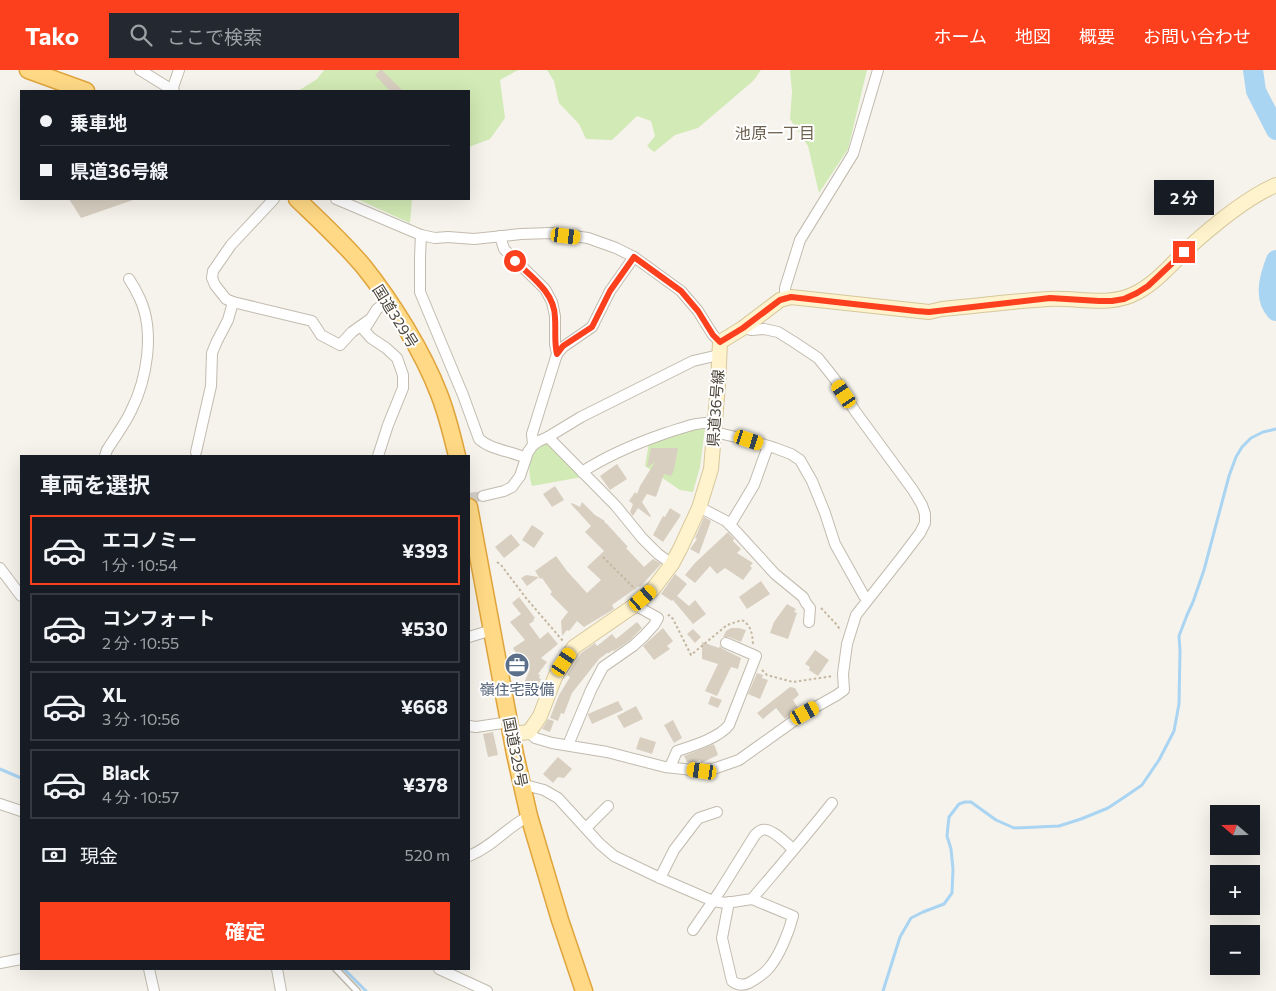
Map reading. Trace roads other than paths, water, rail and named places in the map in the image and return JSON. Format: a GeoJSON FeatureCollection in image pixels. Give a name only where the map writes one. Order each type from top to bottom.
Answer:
{"type":"FeatureCollection","features":[{"type":"Feature","properties":{"kind":"highway"},"geometry":{"type":"LineString","coordinates":[[28,70],[83,90]]}},
{"type":"Feature","properties":{"kind":"highway","name":"国道329号"},"geometry":{"type":"LineString","coordinates":[[298,200],[362,266],[407,331],[439,394],[457,455]]}},
{"type":"Feature","properties":{"kind":"highway","name":"国道329号"},"geometry":{"type":"LineString","coordinates":[[470,512],[529,816],[560,920],[584,991]]}},
{"type":"Feature","properties":{"kind":"main road"},"geometry":{"type":"LineString","coordinates":[[720,348],[780,300],[791,297],[929,312],[1050,298],[1099,301],[1124,299],[1148,286],[1196,241],[1223,219],[1262,192],[1276,185]]}},
{"type":"Feature","properties":{"kind":"main road","name":"県道36号線"},"geometry":{"type":"LineString","coordinates":[[529,732],[540,716],[555,677],[574,647],[653,589],[672,564],[680,549],[699,508],[710,469],[720,348]]}},
{"type":"Feature","properties":{"kind":"main road"},"geometry":{"type":"LineString","coordinates":[[511,728],[529,732]]}},
{"type":"Feature","properties":{"kind":"street"},"geometry":{"type":"LineString","coordinates":[[140,70],[171,90]]}},
{"type":"Feature","properties":{"kind":"street"},"geometry":{"type":"LineString","coordinates":[[173,90],[179,70]]}},
{"type":"Feature","properties":{"kind":"street"},"geometry":{"type":"LineString","coordinates":[[785,298],[785,288],[800,240],[853,154],[878,70]]}},
{"type":"Feature","properties":{"kind":"street"},"geometry":{"type":"LineString","coordinates":[[273,200],[231,245],[213,271],[212,278],[215,285],[226,299],[312,321],[322,335],[340,345],[352,332],[369,320]]}},
{"type":"Feature","properties":{"kind":"street"},"geometry":{"type":"LineString","coordinates":[[338,200],[421,235],[435,238],[448,237],[474,240],[521,234],[551,233],[588,238],[634,257],[681,291],[698,311],[720,348],[581,417],[533,445]]}},
{"type":"Feature","properties":{"kind":"street"},"geometry":{"type":"LineString","coordinates":[[421,235],[420,292],[479,438],[484,444],[526,458]]}},
{"type":"Feature","properties":{"kind":"street"},"geometry":{"type":"LineString","coordinates":[[500,236],[504,249],[545,289],[552,302],[556,316],[555,344],[557,354]]}},
{"type":"Feature","properties":{"kind":"street"},"geometry":{"type":"LineString","coordinates":[[483,496],[512,487],[520,476],[533,445],[532,434],[557,354],[563,346],[592,327],[610,291],[634,257]]}},
{"type":"Feature","properties":{"kind":"street"},"geometry":{"type":"LineString","coordinates":[[105,455],[132,411],[143,379],[148,352],[147,320],[140,299],[129,278]]}},
{"type":"Feature","properties":{"kind":"street"},"geometry":{"type":"LineString","coordinates":[[378,455],[403,388],[403,375],[397,358],[371,338],[364,330],[377,308],[388,301]]}},
{"type":"Feature","properties":{"kind":"street"},"geometry":{"type":"LineString","coordinates":[[196,452],[211,386],[212,353],[228,320],[233,302]]}},
{"type":"Feature","properties":{"kind":"street"},"geometry":{"type":"LineString","coordinates":[[529,732],[535,738],[552,743],[608,752],[670,767],[702,771],[738,760],[805,713],[837,696],[844,690],[843,674],[847,644],[856,615],[920,533],[925,523],[925,514],[913,490],[818,358],[778,332],[743,328]]}},
{"type":"Feature","properties":{"kind":"street"},"geometry":{"type":"LineString","coordinates":[[582,472],[617,452],[646,440],[704,422],[791,454],[800,460],[806,469],[825,513],[835,544],[867,599]]}},
{"type":"Feature","properties":{"kind":"street"},"geometry":{"type":"LineString","coordinates":[[548,437],[616,506],[642,538],[658,554],[672,564]]}},
{"type":"Feature","properties":{"kind":"street"},"geometry":{"type":"LineString","coordinates":[[730,525],[754,485],[768,446]]}},
{"type":"Feature","properties":{"kind":"street"},"geometry":{"type":"LineString","coordinates":[[699,508],[703,508],[726,521],[775,574],[803,597],[810,608],[810,622]]}},
{"type":"Feature","properties":{"kind":"street"},"geometry":{"type":"LineString","coordinates":[[0,568],[20,595]]}},
{"type":"Feature","properties":{"kind":"street"},"geometry":{"type":"LineString","coordinates":[[568,745],[591,690],[603,667],[633,646],[654,625],[658,618],[639,601]]}},
{"type":"Feature","properties":{"kind":"street"},"geometry":{"type":"LineString","coordinates":[[470,636],[492,630]]}},
{"type":"Feature","properties":{"kind":"street"},"geometry":{"type":"LineString","coordinates":[[670,767],[677,752],[711,738],[726,730],[729,725],[756,656],[726,643]]}},
{"type":"Feature","properties":{"kind":"street"},"geometry":{"type":"LineString","coordinates":[[470,726],[511,728]]}},
{"type":"Feature","properties":{"kind":"street"},"geometry":{"type":"LineString","coordinates":[[522,784],[544,790],[558,798],[600,844],[614,856],[713,901],[729,902],[752,899],[793,916],[781,949],[768,969],[754,980],[742,985],[736,984],[732,980],[722,938],[729,902]]}},
{"type":"Feature","properties":{"kind":"street"},"geometry":{"type":"LineString","coordinates":[[752,899],[793,849],[810,832],[832,803]]}},
{"type":"Feature","properties":{"kind":"street"},"geometry":{"type":"LineString","coordinates":[[0,804],[20,811]]}},
{"type":"Feature","properties":{"kind":"street"},"geometry":{"type":"LineString","coordinates":[[586,828],[608,806]]}},
{"type":"Feature","properties":{"kind":"street"},"geometry":{"type":"LineString","coordinates":[[660,878],[674,850],[696,821],[699,818],[717,812]]}},
{"type":"Feature","properties":{"kind":"street"},"geometry":{"type":"LineString","coordinates":[[470,856],[479,852],[517,822],[529,816]]}},
{"type":"Feature","properties":{"kind":"street"},"geometry":{"type":"LineString","coordinates":[[692,930],[759,831],[764,829],[770,830],[793,849]]}},
{"type":"Feature","properties":{"kind":"street"},"geometry":{"type":"LineString","coordinates":[[0,963],[20,959]]}},
{"type":"Feature","properties":{"kind":"street"},"geometry":{"type":"LineString","coordinates":[[150,970],[154,991]]}},
{"type":"Feature","properties":{"kind":"street"},"geometry":{"type":"LineString","coordinates":[[277,970],[281,991]]}},
{"type":"Feature","properties":{"kind":"street"},"geometry":{"type":"LineString","coordinates":[[441,970],[487,991]]}},
{"type":"Feature","properties":{"kind":"lane"},"geometry":{"type":"LineString","coordinates":[[337,970],[356,991]]}},
{"type":"Feature","properties":{"kind":"waterway"},"geometry":{"type":"LineString","coordinates":[[1253,70],[1256,91],[1276,130]]}},
{"type":"Feature","properties":{"kind":"waterway"},"geometry":{"type":"LineString","coordinates":[[1276,260],[1269,286],[1270,299],[1276,311]]}},
{"type":"Feature","properties":{"kind":"waterway"},"geometry":{"type":"LineString","coordinates":[[883,991],[900,937],[911,918],[944,904],[952,893],[953,869],[951,849],[947,836],[949,817],[959,804],[971,802],[996,820],[1014,828],[1059,826],[1108,808],[1142,785],[1159,760],[1174,731],[1179,704],[1179,636],[1204,570],[1229,476],[1236,457],[1251,438],[1263,432],[1276,429]]}},
{"type":"Feature","properties":{"kind":"waterway"},"geometry":{"type":"LineString","coordinates":[[0,769],[20,778]]}},
{"type":"Feature","properties":{"kind":"waterway"},"geometry":{"type":"LineString","coordinates":[[345,970],[366,991]]}},
{"type":"Feature","properties":{"kind":"tunnel"},"geometry":{"type":"LineString","coordinates":[[470,498],[483,496]]}},
{"type":"Feature","properties":{"kind":"place","name":"嶺住宅設備"},"geometry":{"type":"Point","coordinates":[517,665]}},
{"type":"Feature","properties":{"kind":"district","name":"池原一丁目"},"geometry":{"type":"Point","coordinates":[775,132]}}]}
